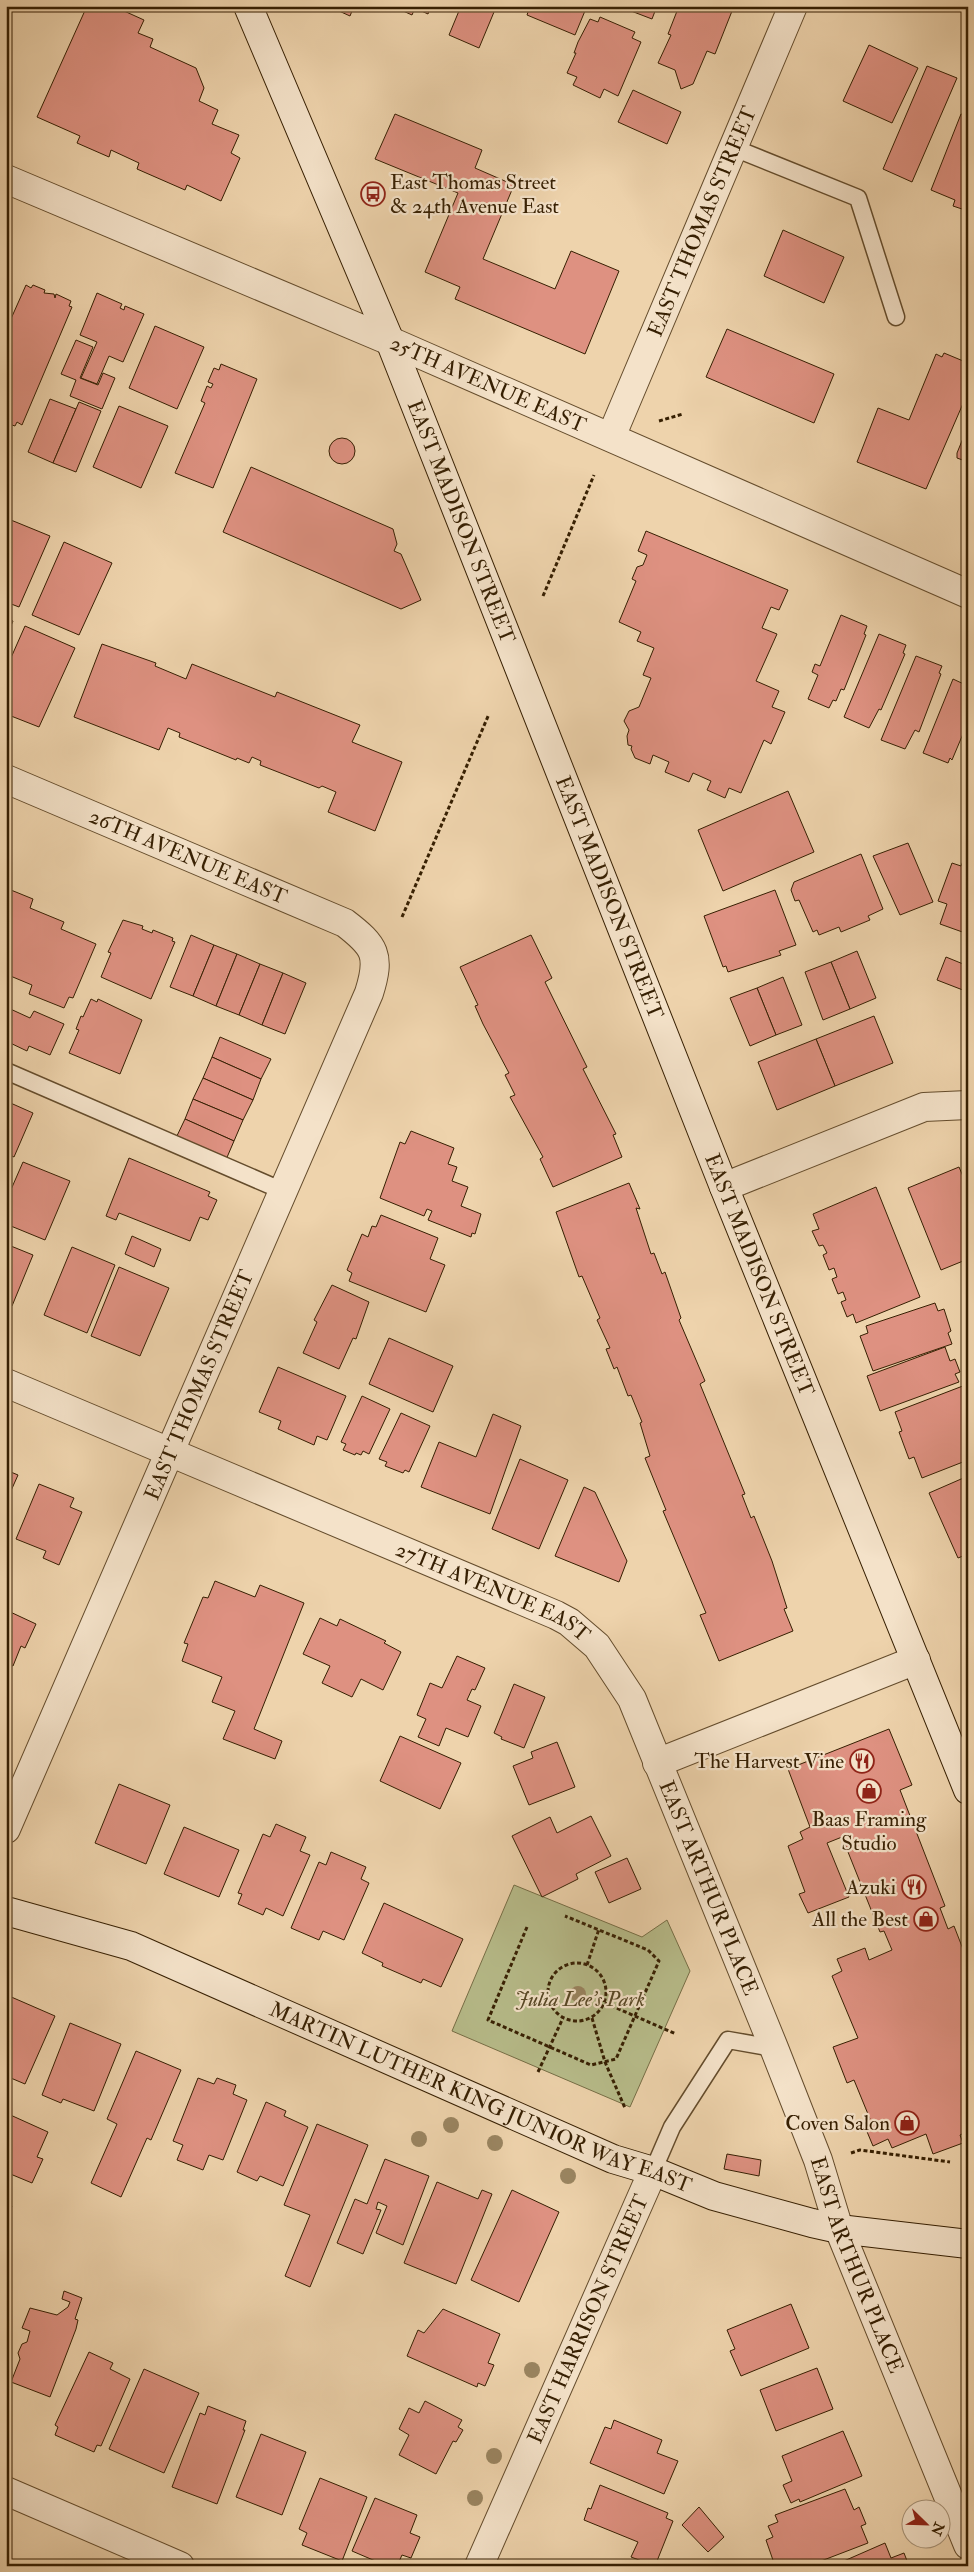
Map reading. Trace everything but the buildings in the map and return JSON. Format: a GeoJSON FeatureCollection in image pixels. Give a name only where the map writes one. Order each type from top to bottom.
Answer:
{"type":"FeatureCollection","features":[{"type":"Feature","properties":{"kind":"street","name":"EAST MADISON STREET"},"geometry":{"type":"LineString","coordinates":[[248,6],[390,341],[724,1187],[968,1790]]}},
{"type":"Feature","properties":{"kind":"street","name":"EAST THOMAS STREET"},"geometry":{"type":"LineString","coordinates":[[611,437],[793,6]]}},
{"type":"Feature","properties":{"kind":"street","name":"25TH AVENUE EAST"},"geometry":{"type":"LineString","coordinates":[[6,179],[390,341],[968,594]]}},
{"type":"Feature","properties":{"kind":"street","name":"26TH AVENUE EAST"},"geometry":{"type":"LineString","coordinates":[[6,779],[345,923],[366,939]]}},
{"type":"Feature","properties":{"kind":"street","name":"EAST THOMAS STREET"},"geometry":{"type":"LineString","coordinates":[[6,1829],[369,993],[374,980],[374,953],[366,939]]}},
{"type":"Feature","properties":{"kind":"street"},"geometry":{"type":"LineString","coordinates":[[724,1187],[924,1107],[968,1105]]}},
{"type":"Feature","properties":{"kind":"street","name":"27TH AVENUE EAST"},"geometry":{"type":"LineString","coordinates":[[6,1383],[569,1622],[597,1646],[610,1663],[632,1699],[657,1763]]}},
{"type":"Feature","properties":{"kind":"street"},"geometry":{"type":"LineString","coordinates":[[657,1763],[916,1660]]}},
{"type":"Feature","properties":{"kind":"street","name":"EAST ARTHUR PLACE"},"geometry":{"type":"LineString","coordinates":[[657,1763],[774,2048],[818,2160],[839,2229],[968,2545]]}},
{"type":"Feature","properties":{"kind":"street","name":"MARTIN LUTHER KING JUNIOR WAY EAST"},"geometry":{"type":"LineString","coordinates":[[6,1911],[131,1946],[613,2159],[653,2171],[714,2196],[839,2229],[968,2244]]}},
{"type":"Feature","properties":{"kind":"street","name":"EAST HARRISON STREET"},"geometry":{"type":"LineString","coordinates":[[479,2566],[653,2171]]}},
{"type":"Feature","properties":{"kind":"street"},"geometry":{"type":"LineString","coordinates":[[6,2491],[180,2566]]}},
{"type":"Feature","properties":{"kind":"lane"},"geometry":{"type":"LineString","coordinates":[[734,148],[858,198],[896,317]]}},
{"type":"Feature","properties":{"kind":"lane"},"geometry":{"type":"LineString","coordinates":[[6,1071],[283,1190]]}},
{"type":"Feature","properties":{"kind":"lane","name":"EAST HARRISON STREET"},"geometry":{"type":"LineString","coordinates":[[653,2171],[672,2127],[728,2040],[774,2048]]}},
{"type":"Feature","properties":{"kind":"path"},"geometry":{"type":"LineString","coordinates":[[651,424],[683,414]]}},
{"type":"Feature","properties":{"kind":"path"},"geometry":{"type":"LineString","coordinates":[[543,596],[594,474]]}},
{"type":"Feature","properties":{"kind":"path"},"geometry":{"type":"LineString","coordinates":[[402,917],[489,714]]}},
{"type":"Feature","properties":{"kind":"path"},"geometry":{"type":"LineString","coordinates":[[527,1928],[488,2020],[591,2065],[616,2059],[659,1962],[648,1950],[565,1916]]}},
{"type":"Feature","properties":{"kind":"path"},"geometry":{"type":"LineString","coordinates":[[587,1965],[599,1930]]}},
{"type":"Feature","properties":{"kind":"path"},"geometry":{"type":"LineString","coordinates":[[578,1963],[587,1965],[602,1976],[606,1985],[605,2004],[592,2018],[577,2021],[563,2018],[550,2003],[549,1984],[560,1969],[578,1963]]}},
{"type":"Feature","properties":{"kind":"path"},"geometry":{"type":"LineString","coordinates":[[605,2004],[676,2034]]}},
{"type":"Feature","properties":{"kind":"path"},"geometry":{"type":"LineString","coordinates":[[538,2072],[563,2018]]}},
{"type":"Feature","properties":{"kind":"path"},"geometry":{"type":"LineString","coordinates":[[592,2018],[605,2062],[625,2108]]}},
{"type":"Feature","properties":{"kind":"path"},"geometry":{"type":"LineString","coordinates":[[850,2153],[860,2150],[950,2162]]}},
{"type":"Feature","properties":{"kind":"green space","name":"Julia Lee's Park"},"geometry":{"type":"Polygon","coordinates":[[[514,1885],[642,1937],[667,1920],[690,1971],[630,2107],[452,2031],[514,1885]]]}},
{"type":"Feature","properties":{"kind":"place","name":"East Thomas Street & 24th Avenue East"},"geometry":{"type":"Point","coordinates":[373,194]}},
{"type":"Feature","properties":{"kind":"place","name":"The Harvest Vine"},"geometry":{"type":"Point","coordinates":[862,1761]}},
{"type":"Feature","properties":{"kind":"place","name":"Baas Framing Studio"},"geometry":{"type":"Point","coordinates":[869,1791]}},
{"type":"Feature","properties":{"kind":"place","name":"Azuki"},"geometry":{"type":"Point","coordinates":[914,1887]}},
{"type":"Feature","properties":{"kind":"place","name":"All the Best"},"geometry":{"type":"Point","coordinates":[926,1919]}},
{"type":"Feature","properties":{"kind":"place","name":"Coven Salon"},"geometry":{"type":"Point","coordinates":[907,2123]}}]}
